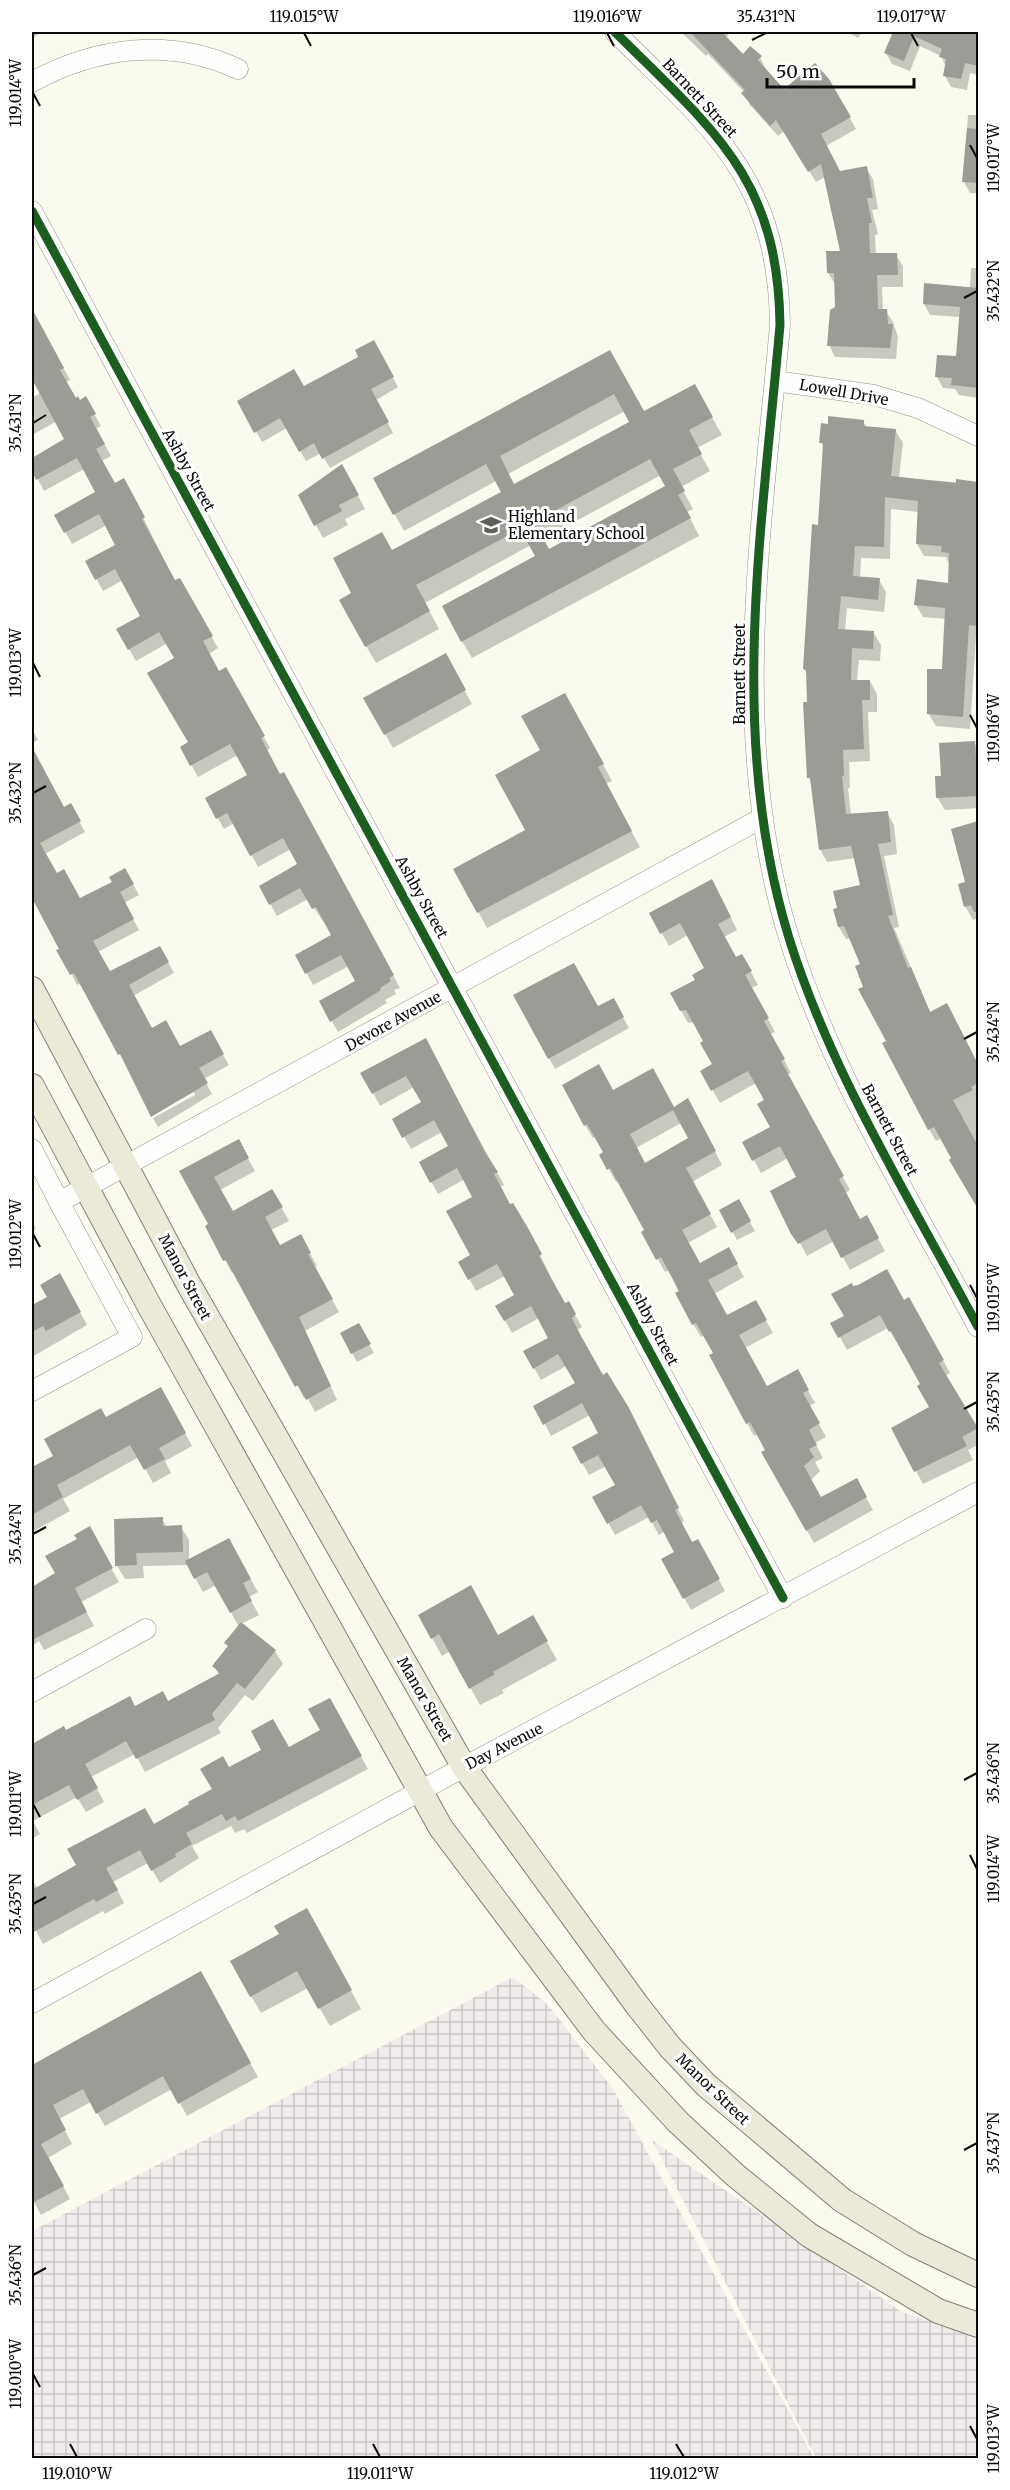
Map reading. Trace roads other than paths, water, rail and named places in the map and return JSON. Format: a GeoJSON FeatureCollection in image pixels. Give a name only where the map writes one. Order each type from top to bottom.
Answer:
{"type":"FeatureCollection","features":[{"type":"Feature","properties":{"kind":"main road","name":"Manor Street"},"geometry":{"type":"LineString","coordinates":[[32,989],[189,1285],[464,1767],[637,2005],[670,2047],[706,2085],[842,2200],[913,2244],[978,2275]]}},
{"type":"Feature","properties":{"kind":"main road"},"geometry":{"type":"LineString","coordinates":[[32,1086],[441,1828],[594,2031],[678,2122],[735,2175],[809,2235],[938,2311],[978,2325]]}},
{"type":"Feature","properties":{"kind":"street","name":"Barnett Street"},"geometry":{"type":"LineString","coordinates":[[615,32],[713,130],[733,156],[752,189],[767,224],[780,288],[780,325],[753,647],[754,748],[762,818],[773,878],[789,937],[832,1051],[978,1327]]}},
{"type":"Feature","properties":{"kind":"street"},"geometry":{"type":"LineString","coordinates":[[32,82],[64,66],[100,54],[134,49],[165,49],[199,54],[238,69]]}},
{"type":"Feature","properties":{"kind":"street","name":"Ashby Street"},"geometry":{"type":"LineString","coordinates":[[32,211],[783,1598]]}},
{"type":"Feature","properties":{"kind":"street","name":"Lowell Drive"},"geometry":{"type":"LineString","coordinates":[[775,381],[874,394],[918,408],[978,436]]}},
{"type":"Feature","properties":{"kind":"street","name":"Devore Avenue"},"geometry":{"type":"LineString","coordinates":[[58,1202],[762,818]]}},
{"type":"Feature","properties":{"kind":"street"},"geometry":{"type":"LineString","coordinates":[[32,1149],[58,1202],[132,1337],[32,1391]]}},
{"type":"Feature","properties":{"kind":"street","name":"Day Avenue"},"geometry":{"type":"LineString","coordinates":[[32,2003],[464,1767],[978,1492]]}},
{"type":"Feature","properties":{"kind":"street"},"geometry":{"type":"LineString","coordinates":[[32,1692],[146,1629]]}},
{"type":"Feature","properties":{"kind":"place","name":"Highland Elementary School"},"geometry":{"type":"Point","coordinates":[491,525]}}]}
